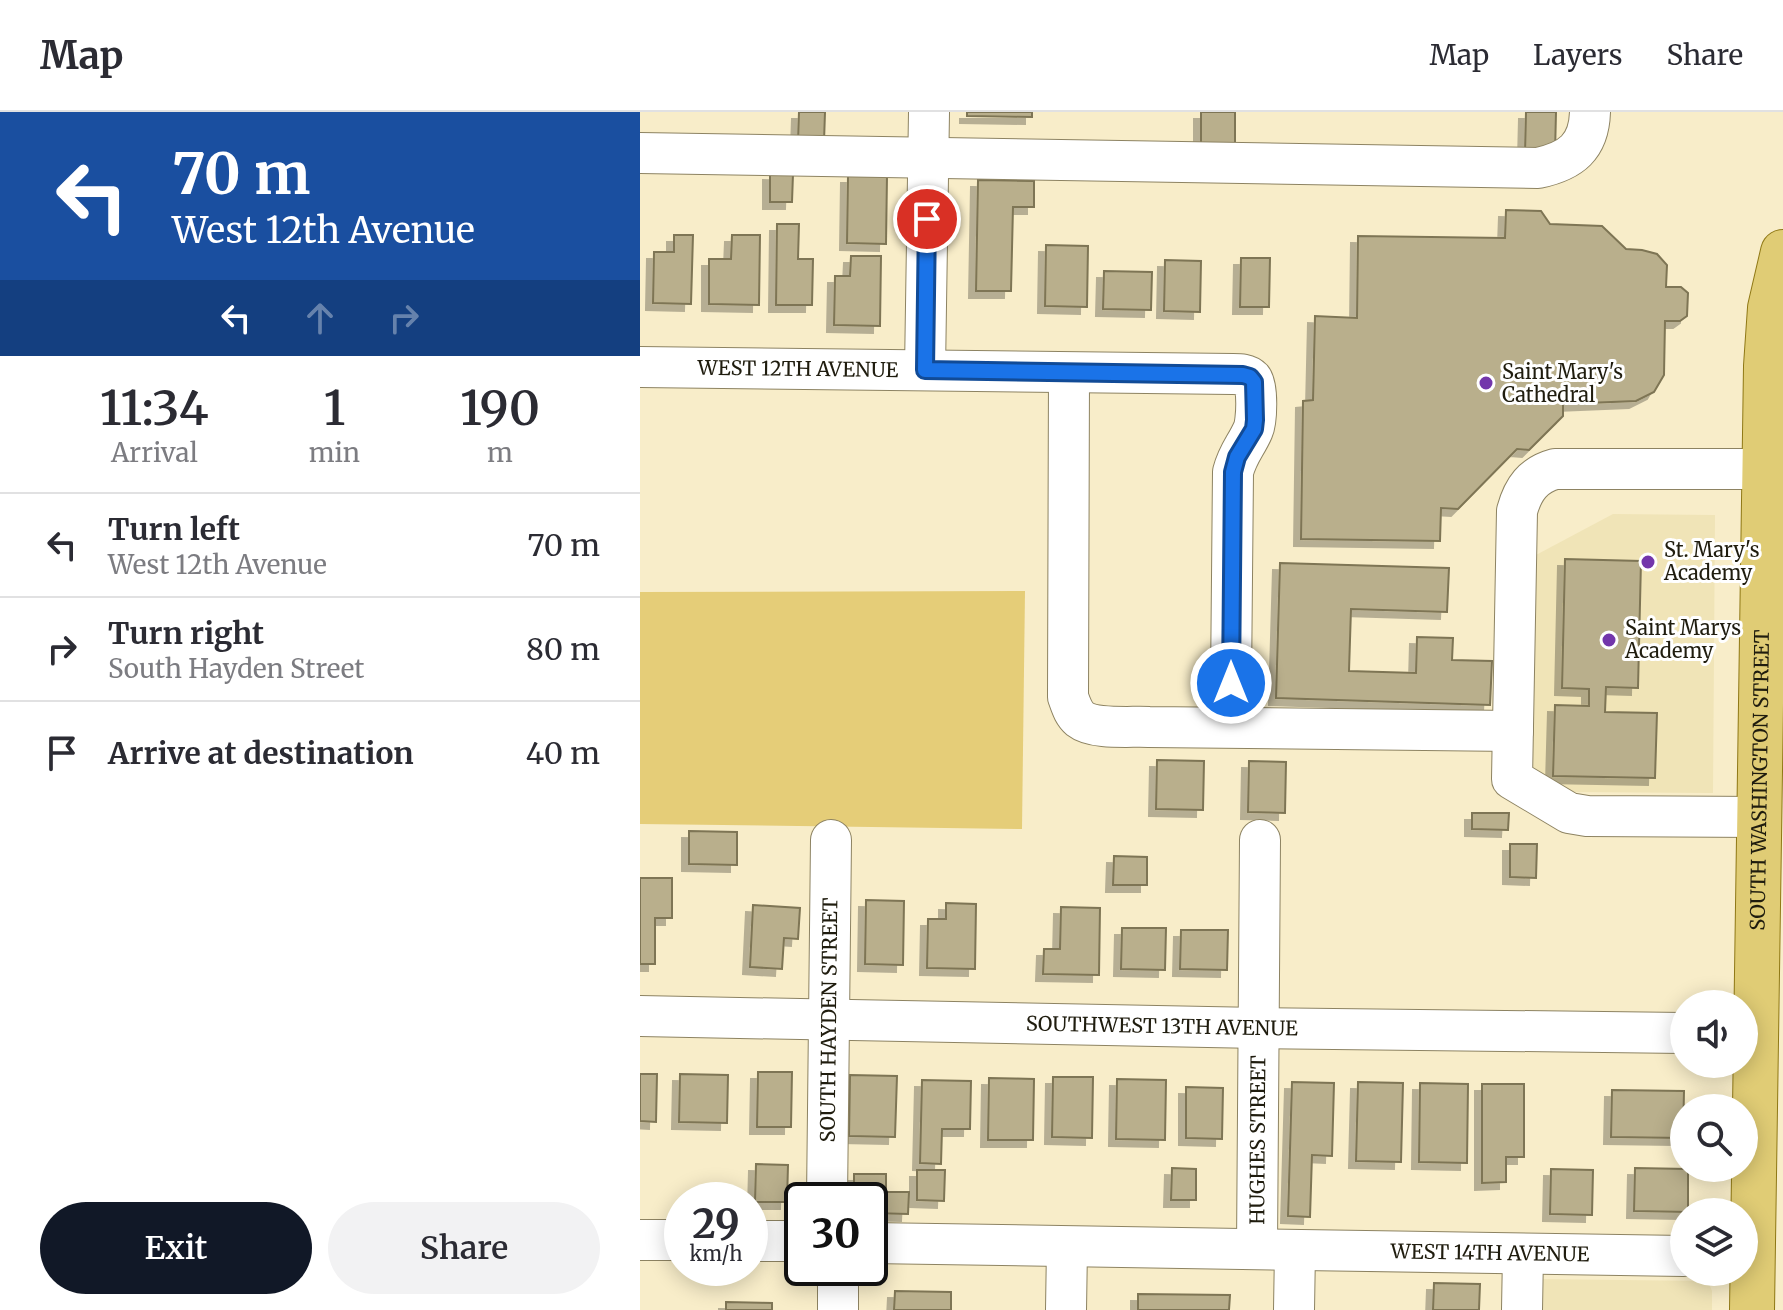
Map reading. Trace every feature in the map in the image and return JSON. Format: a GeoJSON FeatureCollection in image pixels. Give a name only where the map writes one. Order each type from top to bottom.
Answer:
{"type":"FeatureCollection","features":[{"type":"Feature","properties":{"kind":"main road","name":"SOUTH WASHINGTON STREET"},"geometry":{"type":"LineString","coordinates":[[1758,992],[1771,913],[1760,817],[1766,366],[1770,308],[1783,252]]}},
{"type":"Feature","properties":{"kind":"main road","name":"SOUTH WASHINGTON STREET"},"geometry":{"type":"LineString","coordinates":[[1749,1198],[1750,1078]]}},
{"type":"Feature","properties":{"kind":"main road","name":"SOUTH WASHINGTON STREET"},"geometry":{"type":"LineString","coordinates":[[1750,1286],[1752,1310]]}},
{"type":"Feature","properties":{"kind":"street"},"geometry":{"type":"LineString","coordinates":[[925,370],[929,112]]}},
{"type":"Feature","properties":{"kind":"street"},"geometry":{"type":"LineString","coordinates":[[640,153],[1538,168],[1567,159],[1579,148],[1590,127],[1590,112]]}},
{"type":"Feature","properties":{"kind":"street","name":"WEST 12TH AVENUE"},"geometry":{"type":"LineString","coordinates":[[640,367],[1250,377],[1254,382],[1254,429],[1237,457],[1233,472],[1231,683]]}},
{"type":"Feature","properties":{"kind":"street"},"geometry":{"type":"LineString","coordinates":[[1069,373],[1068,697],[1072,711],[1082,721],[1099,725],[1149,727],[1513,731]]}},
{"type":"Feature","properties":{"kind":"street"},"geometry":{"type":"LineString","coordinates":[[1760,817],[1587,816],[1569,813],[1512,779],[1517,511],[1522,493],[1542,473],[1555,469],[1765,469]]}},
{"type":"Feature","properties":{"kind":"street","name":"SOUTH HAYDEN STREET"},"geometry":{"type":"LineString","coordinates":[[827,1182],[831,840]]}},
{"type":"Feature","properties":{"kind":"street","name":"HUGHES STREET"},"geometry":{"type":"LineString","coordinates":[[1260,840],[1259,1028],[1276,1249],[1294,1310]]}},
{"type":"Feature","properties":{"kind":"street","name":"SOUTHWEST 13TH AVENUE"},"geometry":{"type":"LineString","coordinates":[[640,1016],[1670,1033]]}},
{"type":"Feature","properties":{"kind":"street"},"geometry":{"type":"LineString","coordinates":[[640,1240],[664,1240]]}},
{"type":"Feature","properties":{"kind":"street","name":"WEST 14TH AVENUE"},"geometry":{"type":"LineString","coordinates":[[888,1243],[1670,1256]]}},
{"type":"Feature","properties":{"kind":"street"},"geometry":{"type":"LineString","coordinates":[[1066,1310],[1067,1247]]}},
{"type":"Feature","properties":{"kind":"street"},"geometry":{"type":"LineString","coordinates":[[1522,1310],[1523,1254]]}},
{"type":"Feature","properties":{"kind":"street"},"geometry":{"type":"LineString","coordinates":[[838,1286],[838,1310]]}},
{"type":"Feature","properties":{"kind":"shaded area"},"geometry":{"type":"Polygon","coordinates":[[[1613,514],[1715,515],[1713,793],[1569,792],[1530,771],[1536,555],[1613,514]]]}},
{"type":"Feature","properties":{"kind":"shaded area"},"geometry":{"type":"Polygon","coordinates":[[[1025,591],[1022,829],[640,824],[640,592],[1025,591]]]}},
{"type":"Feature","properties":{"kind":"shaded area"},"geometry":{"type":"Polygon","coordinates":[[[1534,1279],[1670,1281],[1670,1286],[1710,1286],[1712,1291],[1712,1310],[1533,1310],[1534,1279]]]}},
{"type":"Feature","properties":{"kind":"building"},"geometry":{"type":"Polygon","coordinates":[[[799,112],[825,112],[824,142],[798,141],[799,112]]]}},
{"type":"Feature","properties":{"kind":"building"},"geometry":{"type":"Polygon","coordinates":[[[967,112],[1032,112],[1032,117],[967,116],[967,112]]]}},
{"type":"Feature","properties":{"kind":"building"},"geometry":{"type":"Polygon","coordinates":[[[1201,112],[1235,112],[1235,144],[1201,143],[1201,112]]]}},
{"type":"Feature","properties":{"kind":"building"},"geometry":{"type":"Polygon","coordinates":[[[1526,112],[1556,112],[1555,154],[1525,153],[1526,112]]]}},
{"type":"Feature","properties":{"kind":"building"},"geometry":{"type":"Polygon","coordinates":[[[770,173],[793,174],[792,202],[770,202],[770,173]]]}},
{"type":"Feature","properties":{"kind":"building"},"geometry":{"type":"Polygon","coordinates":[[[848,176],[887,176],[886,244],[847,243],[848,176]]]}},
{"type":"Feature","properties":{"kind":"building"},"geometry":{"type":"Polygon","coordinates":[[[978,180],[1034,181],[1034,207],[1013,207],[1011,291],[976,291],[978,180]]]}},
{"type":"Feature","properties":{"kind":"building","name":"Saint Mary's Cathedral"},"geometry":{"type":"Polygon","coordinates":[[[1506,210],[1541,211],[1550,224],[1602,226],[1626,249],[1657,254],[1667,265],[1666,287],[1681,287],[1688,293],[1687,316],[1680,321],[1665,321],[1664,375],[1654,392],[1636,401],[1563,404],[1563,416],[1529,450],[1517,449],[1458,509],[1441,508],[1440,541],[1301,539],[1303,401],[1313,400],[1315,316],[1357,318],[1358,236],[1505,238],[1506,210]]]}},
{"type":"Feature","properties":{"kind":"building"},"geometry":{"type":"Polygon","coordinates":[[[777,224],[799,224],[798,259],[813,259],[812,305],[776,305],[777,224]]]}},
{"type":"Feature","properties":{"kind":"building"},"geometry":{"type":"Polygon","coordinates":[[[674,235],[693,235],[691,304],[653,303],[654,252],[674,252],[674,235]]]}},
{"type":"Feature","properties":{"kind":"building"},"geometry":{"type":"Polygon","coordinates":[[[732,235],[760,235],[759,305],[709,304],[709,259],[731,259],[732,235]]]}},
{"type":"Feature","properties":{"kind":"building"},"geometry":{"type":"Polygon","coordinates":[[[1046,245],[1088,246],[1087,307],[1045,306],[1046,245]]]}},
{"type":"Feature","properties":{"kind":"building"},"geometry":{"type":"Polygon","coordinates":[[[851,256],[881,256],[880,326],[834,325],[835,276],[850,276],[851,256]]]}},
{"type":"Feature","properties":{"kind":"building"},"geometry":{"type":"Polygon","coordinates":[[[1241,258],[1270,258],[1269,307],[1240,307],[1241,258]]]}},
{"type":"Feature","properties":{"kind":"building"},"geometry":{"type":"Polygon","coordinates":[[[1165,260],[1201,261],[1200,312],[1164,311],[1165,260]]]}},
{"type":"Feature","properties":{"kind":"building"},"geometry":{"type":"Polygon","coordinates":[[[1104,271],[1152,272],[1151,310],[1103,309],[1104,271]]]}},
{"type":"Feature","properties":{"kind":"building"},"geometry":{"type":"Polygon","coordinates":[[[1565,559],[1641,561],[1638,688],[1606,687],[1605,712],[1657,713],[1655,778],[1553,776],[1555,705],[1589,706],[1589,689],[1562,688],[1565,559]]]}},
{"type":"Feature","properties":{"kind":"building"},"geometry":{"type":"Polygon","coordinates":[[[1280,563],[1449,568],[1447,612],[1351,609],[1349,671],[1416,673],[1417,637],[1453,638],[1452,660],[1492,661],[1490,705],[1276,698],[1280,563]]]}},
{"type":"Feature","properties":{"kind":"building"},"geometry":{"type":"Polygon","coordinates":[[[1157,760],[1204,761],[1203,810],[1156,809],[1157,760]]]}},
{"type":"Feature","properties":{"kind":"building"},"geometry":{"type":"Polygon","coordinates":[[[1249,761],[1286,762],[1285,813],[1248,812],[1249,761]]]}},
{"type":"Feature","properties":{"kind":"building"},"geometry":{"type":"Polygon","coordinates":[[[1472,813],[1509,813],[1508,830],[1472,829],[1472,813]]]}},
{"type":"Feature","properties":{"kind":"building"},"geometry":{"type":"Polygon","coordinates":[[[689,831],[737,832],[737,865],[689,864],[689,831]]]}},
{"type":"Feature","properties":{"kind":"building"},"geometry":{"type":"Polygon","coordinates":[[[1510,844],[1537,844],[1536,878],[1510,877],[1510,844]]]}},
{"type":"Feature","properties":{"kind":"building"},"geometry":{"type":"Polygon","coordinates":[[[1114,856],[1147,857],[1147,885],[1113,885],[1114,856]]]}},
{"type":"Feature","properties":{"kind":"building"},"geometry":{"type":"Polygon","coordinates":[[[640,878],[672,878],[672,918],[655,918],[655,964],[640,964],[640,878]]]}},
{"type":"Feature","properties":{"kind":"building"},"geometry":{"type":"Polygon","coordinates":[[[866,900],[904,901],[903,965],[865,964],[866,900]]]}},
{"type":"Feature","properties":{"kind":"building"},"geometry":{"type":"Polygon","coordinates":[[[946,903],[976,904],[975,969],[927,968],[928,919],[946,919],[946,903]]]}},
{"type":"Feature","properties":{"kind":"building"},"geometry":{"type":"Polygon","coordinates":[[[753,905],[800,908],[798,939],[784,938],[782,969],[750,967],[753,905]]]}},
{"type":"Feature","properties":{"kind":"building"},"geometry":{"type":"Polygon","coordinates":[[[1061,907],[1100,908],[1099,975],[1043,974],[1044,949],[1060,949],[1061,907]]]}},
{"type":"Feature","properties":{"kind":"building"},"geometry":{"type":"Polygon","coordinates":[[[1122,928],[1166,928],[1165,970],[1121,969],[1122,928]]]}},
{"type":"Feature","properties":{"kind":"building"},"geometry":{"type":"Polygon","coordinates":[[[1181,930],[1228,930],[1227,970],[1180,969],[1181,930]]]}},
{"type":"Feature","properties":{"kind":"building"},"geometry":{"type":"Polygon","coordinates":[[[758,1072],[792,1072],[791,1127],[757,1127],[758,1072]]]}},
{"type":"Feature","properties":{"kind":"building"},"geometry":{"type":"Polygon","coordinates":[[[640,1074],[657,1074],[656,1122],[640,1121],[640,1074]]]}},
{"type":"Feature","properties":{"kind":"building"},"geometry":{"type":"Polygon","coordinates":[[[680,1074],[728,1075],[727,1123],[679,1122],[680,1074]]]}},
{"type":"Feature","properties":{"kind":"building"},"geometry":{"type":"Polygon","coordinates":[[[850,1075],[897,1076],[895,1137],[849,1136],[850,1075]]]}},
{"type":"Feature","properties":{"kind":"building"},"geometry":{"type":"Polygon","coordinates":[[[1053,1077],[1093,1077],[1092,1138],[1052,1137],[1053,1077]]]}},
{"type":"Feature","properties":{"kind":"building"},"geometry":{"type":"Polygon","coordinates":[[[989,1078],[1034,1079],[1033,1140],[988,1140],[989,1078]]]}},
{"type":"Feature","properties":{"kind":"building"},"geometry":{"type":"Polygon","coordinates":[[[1117,1079],[1166,1080],[1165,1140],[1116,1139],[1117,1079]]]}},
{"type":"Feature","properties":{"kind":"building"},"geometry":{"type":"Polygon","coordinates":[[[922,1080],[971,1081],[970,1129],[942,1129],[941,1164],[920,1163],[922,1080]]]}},
{"type":"Feature","properties":{"kind":"building"},"geometry":{"type":"Polygon","coordinates":[[[1292,1082],[1334,1083],[1332,1156],[1312,1155],[1310,1217],[1288,1216],[1292,1082]]]}},
{"type":"Feature","properties":{"kind":"building"},"geometry":{"type":"Polygon","coordinates":[[[1358,1082],[1403,1083],[1401,1162],[1356,1161],[1358,1082]]]}},
{"type":"Feature","properties":{"kind":"building"},"geometry":{"type":"Polygon","coordinates":[[[1420,1083],[1468,1084],[1467,1163],[1419,1162],[1420,1083]]]}},
{"type":"Feature","properties":{"kind":"building"},"geometry":{"type":"Polygon","coordinates":[[[1482,1084],[1524,1084],[1524,1157],[1506,1157],[1506,1182],[1482,1183],[1482,1084]]]}},
{"type":"Feature","properties":{"kind":"building"},"geometry":{"type":"Polygon","coordinates":[[[1186,1087],[1223,1088],[1222,1139],[1186,1138],[1186,1087]]]}},
{"type":"Feature","properties":{"kind":"building"},"geometry":{"type":"Polygon","coordinates":[[[1612,1090],[1684,1091],[1684,1094],[1670,1094],[1670,1138],[1611,1137],[1612,1090]]]}},
{"type":"Feature","properties":{"kind":"building"},"geometry":{"type":"Polygon","coordinates":[[[756,1164],[788,1165],[784,1202],[768,1202],[768,1182],[756,1182],[756,1164]]]}},
{"type":"Feature","properties":{"kind":"building"},"geometry":{"type":"Polygon","coordinates":[[[1172,1168],[1196,1169],[1196,1200],[1171,1200],[1172,1168]]]}},
{"type":"Feature","properties":{"kind":"building"},"geometry":{"type":"Polygon","coordinates":[[[1635,1168],[1670,1169],[1670,1182],[1688,1182],[1688,1198],[1670,1198],[1670,1212],[1634,1211],[1635,1168]]]}},
{"type":"Feature","properties":{"kind":"building"},"geometry":{"type":"Polygon","coordinates":[[[1551,1169],[1593,1170],[1592,1215],[1550,1214],[1551,1169]]]}},
{"type":"Feature","properties":{"kind":"building"},"geometry":{"type":"Polygon","coordinates":[[[917,1170],[945,1170],[944,1201],[917,1200],[917,1170]]]}},
{"type":"Feature","properties":{"kind":"building"},"geometry":{"type":"Polygon","coordinates":[[[854,1174],[886,1174],[886,1182],[854,1182],[854,1174]]]}},
{"type":"Feature","properties":{"kind":"building"},"geometry":{"type":"Polygon","coordinates":[[[888,1192],[909,1192],[908,1214],[888,1213],[888,1192]]]}},
{"type":"Feature","properties":{"kind":"building"},"geometry":{"type":"Polygon","coordinates":[[[1434,1283],[1480,1284],[1479,1310],[1433,1310],[1434,1283]]]}},
{"type":"Feature","properties":{"kind":"building"},"geometry":{"type":"Polygon","coordinates":[[[895,1291],[951,1292],[951,1310],[894,1310],[895,1291]]]}},
{"type":"Feature","properties":{"kind":"building"},"geometry":{"type":"Polygon","coordinates":[[[1138,1294],[1230,1295],[1229,1310],[1138,1310],[1138,1294]]]}},
{"type":"Feature","properties":{"kind":"building"},"geometry":{"type":"Polygon","coordinates":[[[726,1302],[772,1303],[772,1310],[726,1310],[726,1302]]]}},
{"type":"Feature","properties":{"kind":"place","name":"Saint Mary's Cathedral"},"geometry":{"type":"Point","coordinates":[1486,383]}},
{"type":"Feature","properties":{"kind":"place","name":"St. Mary's Academy"},"geometry":{"type":"Point","coordinates":[1648,562]}},
{"type":"Feature","properties":{"kind":"place","name":"Saint Marys Academy"},"geometry":{"type":"Point","coordinates":[1609,640]}},
{"type":"Feature","properties":{"kind":"route"},"geometry":{"type":"LineString","coordinates":[[927,219],[925,370],[1243,375],[1254,382],[1254,429],[1237,457],[1233,472],[1231,683]]}}]}
